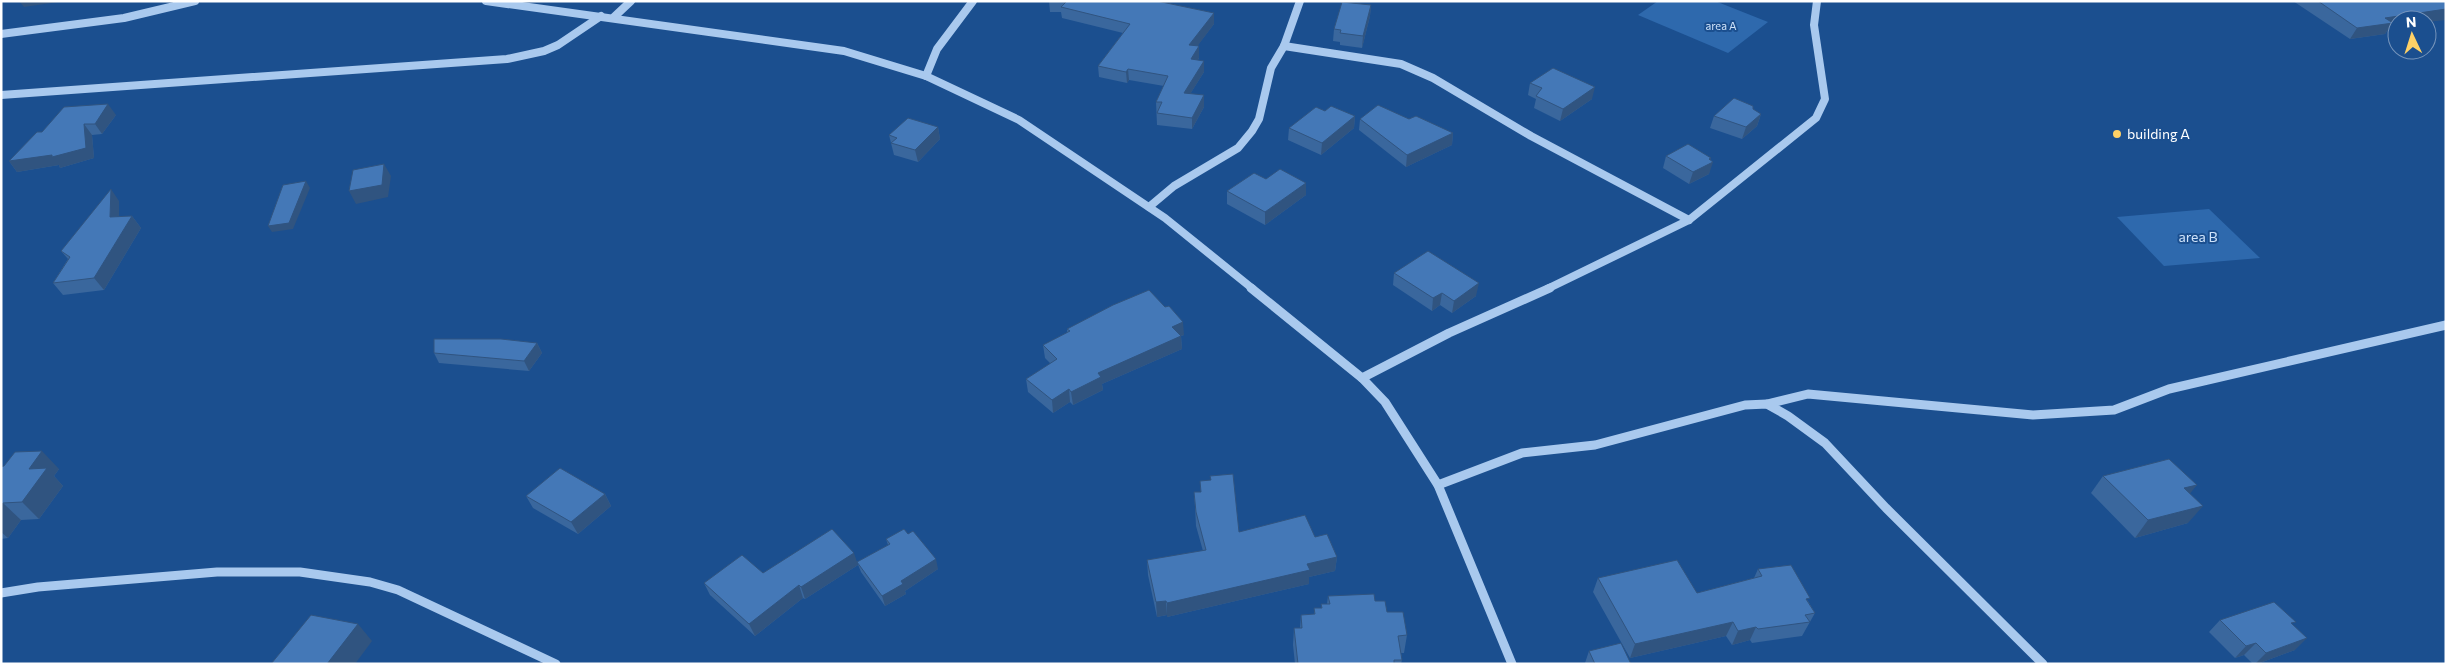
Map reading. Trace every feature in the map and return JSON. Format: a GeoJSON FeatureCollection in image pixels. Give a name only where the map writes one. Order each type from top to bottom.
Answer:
{"type":"FeatureCollection","features":[{"type":"Feature","properties":{"kind":"street"},"geometry":{"type":"LineString","coordinates":[[1,34],[161,12],[195,1]]}},
{"type":"Feature","properties":{"kind":"street"},"geometry":{"type":"LineString","coordinates":[[486,1],[844,51],[926,76],[1019,120],[1165,218],[1362,378],[1384,402],[1438,485],[1512,664]]}},
{"type":"Feature","properties":{"kind":"street"},"geometry":{"type":"LineString","coordinates":[[614,18],[631,1]]}},
{"type":"Feature","properties":{"kind":"street"},"geometry":{"type":"LineString","coordinates":[[926,76],[937,49],[973,1]]}},
{"type":"Feature","properties":{"kind":"street"},"geometry":{"type":"LineString","coordinates":[[1149,207],[1174,186],[1238,148],[1259,119],[1271,68],[1284,46],[1300,1]]}},
{"type":"Feature","properties":{"kind":"street"},"geometry":{"type":"LineString","coordinates":[[1362,378],[1449,333],[1582,274],[1689,220],[1816,118],[1825,99],[1814,25],[1816,1]]}},
{"type":"Feature","properties":{"kind":"street"},"geometry":{"type":"LineString","coordinates":[[1,95],[507,58],[537,53],[558,46],[601,16]]}},
{"type":"Feature","properties":{"kind":"street"},"geometry":{"type":"LineString","coordinates":[[1284,46],[1401,64],[1433,78],[1531,136],[1689,220]]}},
{"type":"Feature","properties":{"kind":"street"},"geometry":{"type":"LineString","coordinates":[[1438,485],[1522,453],[1595,445],[1745,405],[1767,404],[1808,394],[2033,415],[2114,410],[2169,389],[2446,325]]}},
{"type":"Feature","properties":{"kind":"street"},"geometry":{"type":"LineString","coordinates":[[1767,404],[1788,416],[1825,443],[1886,508],[2044,664]]}},
{"type":"Feature","properties":{"kind":"street"},"geometry":{"type":"LineString","coordinates":[[1,593],[38,587],[217,572],[300,572],[370,582],[398,590],[556,664]]}},
{"type":"Feature","properties":{"kind":"green space","name":"area A"},"geometry":{"type":"Polygon","coordinates":[[[1658,1],[1715,1],[1768,22],[1728,53],[1638,15],[1658,1]]]}},
{"type":"Feature","properties":{"kind":"green space","name":"area B"},"geometry":{"type":"Polygon","coordinates":[[[2209,209],[2260,258],[2164,266],[2117,217],[2209,209]]]}},
{"type":"Feature","properties":{"kind":"building"},"geometry":{"type":"Polygon","coordinates":[[[1050,1],[1157,1],[1214,13],[1189,45],[1199,46],[1191,59],[1204,61],[1184,93],[1204,95],[1192,118],[1157,113],[1162,102],[1156,102],[1168,76],[1128,69],[1126,72],[1098,66],[1130,24],[1061,7],[1066,2],[1050,1]]]}},
{"type":"Feature","properties":{"kind":"building"},"geometry":{"type":"Polygon","coordinates":[[[2318,1],[2446,1],[2446,9],[2387,10],[2387,18],[2385,18],[2387,24],[2357,28],[2318,1]]]}},
{"type":"Feature","properties":{"kind":"building"},"geometry":{"type":"Polygon","coordinates":[[[1342,2],[1371,5],[1363,36],[1340,33],[1341,30],[1334,29],[1342,2]]]}},
{"type":"Feature","properties":{"kind":"building"},"geometry":{"type":"Polygon","coordinates":[[[1553,68],[1595,87],[1563,109],[1536,96],[1542,88],[1530,83],[1553,68]]]}},
{"type":"Feature","properties":{"kind":"building"},"geometry":{"type":"Polygon","coordinates":[[[1734,98],[1753,106],[1753,109],[1761,114],[1746,127],[1714,116],[1734,98]]]}},
{"type":"Feature","properties":{"kind":"building"},"geometry":{"type":"Polygon","coordinates":[[[108,104],[95,124],[84,124],[86,148],[52,157],[52,155],[9,161],[37,132],[42,132],[64,107],[108,104]]]}},
{"type":"Feature","properties":{"kind":"building"},"geometry":{"type":"Polygon","coordinates":[[[1378,105],[1409,119],[1416,116],[1453,133],[1407,155],[1360,119],[1378,105]]]}},
{"type":"Feature","properties":{"kind":"building"},"geometry":{"type":"Polygon","coordinates":[[[1331,106],[1355,116],[1322,143],[1289,128],[1316,107],[1325,111],[1331,106]]]}},
{"type":"Feature","properties":{"kind":"building"},"geometry":{"type":"Polygon","coordinates":[[[908,118],[938,127],[915,150],[891,143],[897,138],[889,135],[908,118]]]}},
{"type":"Feature","properties":{"kind":"building"},"geometry":{"type":"Polygon","coordinates":[[[1688,144],[1711,158],[1709,159],[1713,162],[1693,172],[1666,156],[1688,144]]]}},
{"type":"Feature","properties":{"kind":"building"},"geometry":{"type":"Polygon","coordinates":[[[384,164],[382,185],[349,191],[353,170],[384,164]]]}},
{"type":"Feature","properties":{"kind":"building"},"geometry":{"type":"Polygon","coordinates":[[[1280,169],[1306,183],[1265,212],[1227,191],[1254,173],[1266,179],[1280,169]]]}},
{"type":"Feature","properties":{"kind":"building"},"geometry":{"type":"Polygon","coordinates":[[[306,181],[289,223],[268,226],[283,185],[306,181]]]}},
{"type":"Feature","properties":{"kind":"building"},"geometry":{"type":"Polygon","coordinates":[[[111,189],[110,217],[132,216],[94,278],[53,283],[70,257],[61,251],[111,189]]]}},
{"type":"Feature","properties":{"kind":"building"},"geometry":{"type":"Polygon","coordinates":[[[1428,251],[1479,283],[1454,301],[1442,293],[1433,298],[1394,273],[1428,251]]]}},
{"type":"Feature","properties":{"kind":"building"},"geometry":{"type":"Polygon","coordinates":[[[1149,290],[1165,307],[1169,306],[1183,322],[1172,327],[1181,336],[1098,373],[1101,377],[1071,392],[1069,389],[1052,400],[1026,379],[1057,359],[1043,345],[1070,331],[1067,329],[1113,305],[1149,290]]]}},
{"type":"Feature","properties":{"kind":"building"},"geometry":{"type":"Polygon","coordinates":[[[434,339],[501,339],[537,343],[524,361],[434,353],[434,339]]]}},
{"type":"Feature","properties":{"kind":"building"},"geometry":{"type":"Polygon","coordinates":[[[42,451],[29,469],[47,468],[22,502],[3,503],[1,505],[1,467],[4,466],[15,452],[42,451]]]}},
{"type":"Feature","properties":{"kind":"building"},"geometry":{"type":"Polygon","coordinates":[[[2169,459],[2197,485],[2184,488],[2203,506],[2148,520],[2103,476],[2169,459]]]}},
{"type":"Feature","properties":{"kind":"building"},"geometry":{"type":"Polygon","coordinates":[[[560,468],[605,494],[571,522],[526,496],[560,468]]]}},
{"type":"Feature","properties":{"kind":"building"},"geometry":{"type":"Polygon","coordinates":[[[1233,474],[1239,532],[1305,515],[1315,537],[1327,534],[1337,557],[1307,564],[1310,570],[1167,603],[1166,601],[1156,602],[1147,560],[1206,550],[1196,512],[1194,492],[1201,492],[1200,481],[1211,480],[1210,476],[1233,474]]]}},
{"type":"Feature","properties":{"kind":"building"},"geometry":{"type":"Polygon","coordinates":[[[832,529],[854,553],[801,587],[799,585],[749,624],[704,583],[742,555],[763,573],[832,529]]]}},
{"type":"Feature","properties":{"kind":"building"},"geometry":{"type":"Polygon","coordinates":[[[904,529],[908,534],[913,531],[936,559],[901,581],[903,584],[882,596],[857,562],[890,544],[886,539],[904,529]]]}},
{"type":"Feature","properties":{"kind":"building"},"geometry":{"type":"Polygon","coordinates":[[[1677,560],[1697,593],[1762,576],[1758,569],[1791,565],[1810,598],[1806,599],[1815,613],[1805,615],[1810,622],[1758,629],[1756,627],[1738,631],[1733,622],[1635,644],[1598,578],[1677,560]]]}},
{"type":"Feature","properties":{"kind":"building"},"geometry":{"type":"Polygon","coordinates":[[[1374,594],[1375,601],[1385,601],[1387,612],[1403,612],[1407,635],[1398,636],[1402,660],[1394,660],[1394,664],[1298,664],[1294,628],[1302,628],[1301,615],[1315,614],[1314,608],[1322,608],[1321,604],[1330,604],[1328,596],[1374,594]]]}},
{"type":"Feature","properties":{"kind":"building"},"geometry":{"type":"Polygon","coordinates":[[[2274,602],[2296,622],[2291,623],[2307,638],[2266,653],[2256,643],[2246,646],[2220,620],[2274,602]]]}},
{"type":"Feature","properties":{"kind":"building"},"geometry":{"type":"Polygon","coordinates":[[[311,615],[358,624],[327,664],[271,664],[311,615]]]}},
{"type":"Feature","properties":{"kind":"building"},"geometry":{"type":"Polygon","coordinates":[[[1621,643],[1631,664],[1595,664],[1589,651],[1621,643]]]}},
{"type":"Feature","properties":{"kind":"place","name":"building A"},"geometry":{"type":"Point","coordinates":[2117,134]}}]}
